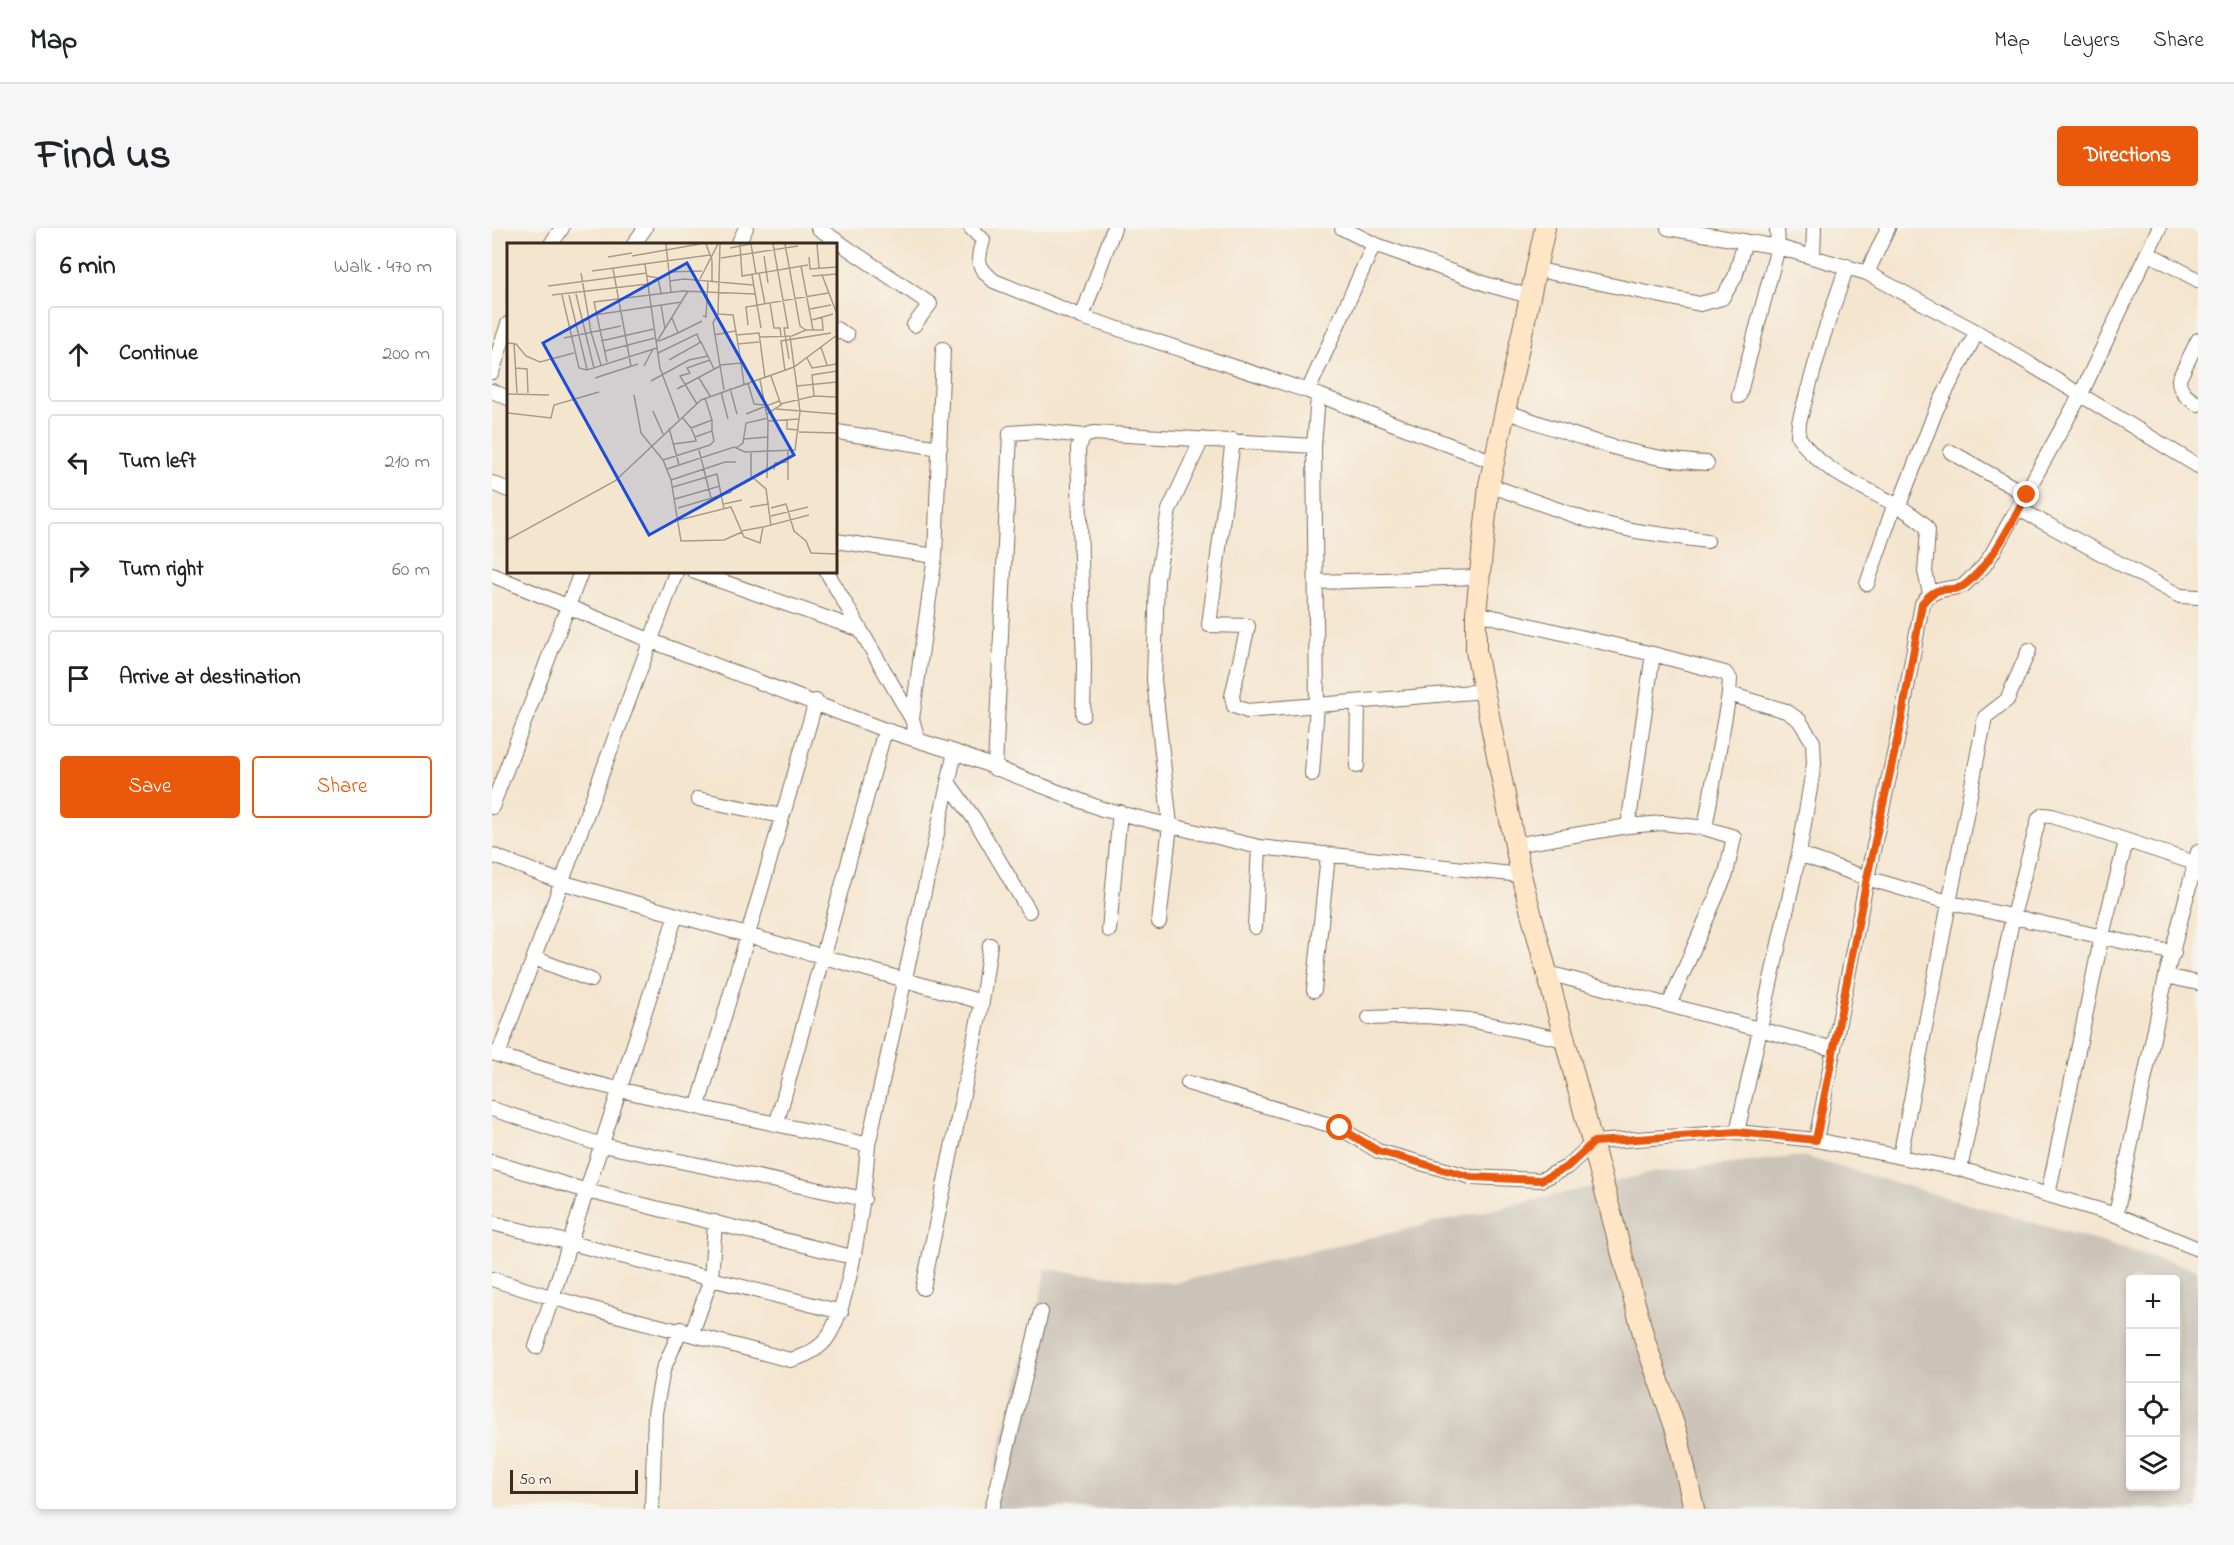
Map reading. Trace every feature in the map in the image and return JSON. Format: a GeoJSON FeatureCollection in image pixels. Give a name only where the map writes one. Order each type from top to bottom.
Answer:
{"type":"FeatureCollection","features":[{"type":"Feature","properties":{"kind":"street"},"geometry":{"type":"LineString","coordinates":[[552,243],[562,228]]}},
{"type":"Feature","properties":{"kind":"street"},"geometry":{"type":"LineString","coordinates":[[635,243],[645,228]]}},
{"type":"Feature","properties":{"kind":"street"},"geometry":{"type":"LineString","coordinates":[[738,243],[746,228]]}},
{"type":"Feature","properties":{"kind":"street"},"geometry":{"type":"LineString","coordinates":[[818,228],[930,304],[914,325]]}},
{"type":"Feature","properties":{"kind":"street"},"geometry":{"type":"LineString","coordinates":[[971,228],[986,234],[978,258],[982,271],[994,281],[1082,317],[1313,394],[1494,462]]}},
{"type":"Feature","properties":{"kind":"street"},"geometry":{"type":"LineString","coordinates":[[1082,317],[1114,228]]}},
{"type":"Feature","properties":{"kind":"street"},"geometry":{"type":"LineString","coordinates":[[1342,228],[1374,244],[1474,280],[1529,296]]}},
{"type":"Feature","properties":{"kind":"street"},"geometry":{"type":"LineString","coordinates":[[1545,228],[1534,269],[1489,485],[1476,613],[1476,651],[1521,875],[1594,1142],[1645,1341],[1677,1433],[1694,1509]]}},
{"type":"Feature","properties":{"kind":"street"},"geometry":{"type":"LineString","coordinates":[[1668,228],[1778,247],[1867,273],[1977,332],[2198,466]]}},
{"type":"Feature","properties":{"kind":"street"},"geometry":{"type":"LineString","coordinates":[[1739,396],[1778,247],[1777,228]]}},
{"type":"Feature","properties":{"kind":"street"},"geometry":{"type":"LineString","coordinates":[[1813,256],[1814,228]]}},
{"type":"Feature","properties":{"kind":"street"},"geometry":{"type":"LineString","coordinates":[[1867,273],[1888,228]]}},
{"type":"Feature","properties":{"kind":"street"},"geometry":{"type":"LineString","coordinates":[[1816,1140],[1867,878],[1900,727],[1917,621],[1922,604],[1930,593],[1942,588],[1963,586],[1984,566],[2027,495],[2081,394],[2159,228]]}},
{"type":"Feature","properties":{"kind":"street"},"geometry":{"type":"LineString","coordinates":[[1534,269],[1701,304],[1722,297],[1735,277],[1745,241]]}},
{"type":"Feature","properties":{"kind":"street"},"geometry":{"type":"LineString","coordinates":[[1312,774],[1317,705],[1313,394],[1374,244]]}},
{"type":"Feature","properties":{"kind":"street"},"geometry":{"type":"LineString","coordinates":[[2148,253],[2198,280]]}},
{"type":"Feature","properties":{"kind":"street"},"geometry":{"type":"LineString","coordinates":[[1847,266],[1823,337],[1799,422],[1798,435],[1810,450],[1840,474],[1920,521],[1928,530],[1925,572],[1930,593]]}},
{"type":"Feature","properties":{"kind":"street"},"geometry":{"type":"LineString","coordinates":[[492,372],[507,327]]}},
{"type":"Feature","properties":{"kind":"street"},"geometry":{"type":"LineString","coordinates":[[1867,584],[1936,410],[1977,332]]}},
{"type":"Feature","properties":{"kind":"street"},"geometry":{"type":"LineString","coordinates":[[2198,340],[2179,379],[2179,385],[2182,393],[2198,404]]}},
{"type":"Feature","properties":{"kind":"street"},"geometry":{"type":"LineString","coordinates":[[912,719],[935,556],[943,349]]}},
{"type":"Feature","properties":{"kind":"street"},"geometry":{"type":"LineString","coordinates":[[492,391],[507,398]]}},
{"type":"Feature","properties":{"kind":"street"},"geometry":{"type":"LineString","coordinates":[[1505,411],[1578,436],[1654,458],[1707,463]]}},
{"type":"Feature","properties":{"kind":"street"},"geometry":{"type":"LineString","coordinates":[[995,769],[1010,433],[1038,431],[1084,436],[1094,434],[1233,440],[1314,446]]}},
{"type":"Feature","properties":{"kind":"street"},"geometry":{"type":"LineString","coordinates":[[837,432],[940,448]]}},
{"type":"Feature","properties":{"kind":"street"},"geometry":{"type":"LineString","coordinates":[[1083,715],[1084,668],[1078,448],[1084,436]]}},
{"type":"Feature","properties":{"kind":"street"},"geometry":{"type":"LineString","coordinates":[[1159,922],[1170,825],[1154,680],[1157,579],[1169,510],[1202,440]]}},
{"type":"Feature","properties":{"kind":"street"},"geometry":{"type":"LineString","coordinates":[[1233,440],[1209,625],[1248,626],[1232,696],[1234,706],[1246,711],[1484,691]]}},
{"type":"Feature","properties":{"kind":"street"},"geometry":{"type":"LineString","coordinates":[[1951,452],[2027,495]]}},
{"type":"Feature","properties":{"kind":"street"},"geometry":{"type":"LineString","coordinates":[[492,483],[507,490]]}},
{"type":"Feature","properties":{"kind":"street"},"geometry":{"type":"LineString","coordinates":[[1489,485],[1587,520],[1636,531],[1707,541]]}},
{"type":"Feature","properties":{"kind":"street"},"geometry":{"type":"LineString","coordinates":[[2019,509],[2180,596],[2198,597]]}},
{"type":"Feature","properties":{"kind":"street"},"geometry":{"type":"LineString","coordinates":[[837,541],[935,556]]}},
{"type":"Feature","properties":{"kind":"street"},"geometry":{"type":"LineString","coordinates":[[492,807],[581,573]]}},
{"type":"Feature","properties":{"kind":"street"},"geometry":{"type":"LineString","coordinates":[[676,573],[649,640],[534,958],[495,1054],[620,1090],[777,1122],[868,1145]]}},
{"type":"Feature","properties":{"kind":"street"},"geometry":{"type":"LineString","coordinates":[[698,573],[858,629]]}},
{"type":"Feature","properties":{"kind":"street"},"geometry":{"type":"LineString","coordinates":[[828,573],[912,719],[918,740]]}},
{"type":"Feature","properties":{"kind":"street"},"geometry":{"type":"LineString","coordinates":[[492,575],[649,640],[816,701],[885,730],[955,752],[1102,808],[1259,847],[1521,875]]}},
{"type":"Feature","properties":{"kind":"street"},"geometry":{"type":"LineString","coordinates":[[1317,582],[1479,577]]}},
{"type":"Feature","properties":{"kind":"street"},"geometry":{"type":"LineString","coordinates":[[1476,613],[1653,654],[1725,674],[1730,679],[1729,694],[1705,828]]}},
{"type":"Feature","properties":{"kind":"street"},"geometry":{"type":"LineString","coordinates":[[1900,1157],[1985,717],[2007,700],[2029,650]]}},
{"type":"Feature","properties":{"kind":"street"},"geometry":{"type":"LineString","coordinates":[[1628,826],[1653,654]]}},
{"type":"Feature","properties":{"kind":"street"},"geometry":{"type":"LineString","coordinates":[[1729,694],[1786,711],[1799,720],[1811,736],[1814,764],[1799,854],[1737,1132]]}},
{"type":"Feature","properties":{"kind":"street"},"geometry":{"type":"LineString","coordinates":[[698,1106],[816,701]]}},
{"type":"Feature","properties":{"kind":"street"},"geometry":{"type":"LineString","coordinates":[[1357,766],[1358,702]]}},
{"type":"Feature","properties":{"kind":"street"},"geometry":{"type":"LineString","coordinates":[[777,1122],[885,730]]}},
{"type":"Feature","properties":{"kind":"street"},"geometry":{"type":"LineString","coordinates":[[492,1280],[553,1299],[687,1331],[790,1360],[803,1357],[824,1343],[841,1312],[864,1199],[868,1145],[955,752]]}},
{"type":"Feature","properties":{"kind":"street"},"geometry":{"type":"LineString","coordinates":[[948,782],[975,820],[1029,911]]}},
{"type":"Feature","properties":{"kind":"street"},"geometry":{"type":"LineString","coordinates":[[698,799],[782,816]]}},
{"type":"Feature","properties":{"kind":"street"},"geometry":{"type":"LineString","coordinates":[[1109,930],[1120,812]]}},
{"type":"Feature","properties":{"kind":"street"},"geometry":{"type":"LineString","coordinates":[[1960,1169],[2013,916],[2036,826],[2043,815],[2126,842],[2197,860],[2166,976],[2116,1215]]}},
{"type":"Feature","properties":{"kind":"street"},"geometry":{"type":"LineString","coordinates":[[1515,845],[1628,826],[1663,823],[1705,828],[1734,837],[1726,874],[1669,1005]]}},
{"type":"Feature","properties":{"kind":"street"},"geometry":{"type":"LineString","coordinates":[[2048,1195],[2102,935],[2126,842]]}},
{"type":"Feature","properties":{"kind":"street"},"geometry":{"type":"LineString","coordinates":[[1255,927],[1259,847]]}},
{"type":"Feature","properties":{"kind":"street"},"geometry":{"type":"LineString","coordinates":[[1799,854],[1867,878],[1948,902],[2174,953]]}},
{"type":"Feature","properties":{"kind":"street"},"geometry":{"type":"LineString","coordinates":[[492,855],[561,882],[982,1002]]}},
{"type":"Feature","properties":{"kind":"street"},"geometry":{"type":"LineString","coordinates":[[1314,990],[1328,855]]}},
{"type":"Feature","properties":{"kind":"street"},"geometry":{"type":"LineString","coordinates":[[536,1347],[676,915]]}},
{"type":"Feature","properties":{"kind":"street"},"geometry":{"type":"LineString","coordinates":[[923,1288],[982,1002],[990,945]]}},
{"type":"Feature","properties":{"kind":"street"},"geometry":{"type":"LineString","coordinates":[[534,958],[591,980]]}},
{"type":"Feature","properties":{"kind":"street"},"geometry":{"type":"LineString","coordinates":[[1548,973],[1834,1049]]}},
{"type":"Feature","properties":{"kind":"street"},"geometry":{"type":"LineString","coordinates":[[2166,976],[2198,983]]}},
{"type":"Feature","properties":{"kind":"street"},"geometry":{"type":"LineString","coordinates":[[1369,1018],[1426,1016],[1469,1020],[1566,1040]]}},
{"type":"Feature","properties":{"kind":"street"},"geometry":{"type":"LineString","coordinates":[[1188,1083],[1340,1128],[1378,1151],[1471,1177],[1541,1180],[1567,1167],[1594,1142],[1737,1132],[1816,1140],[1960,1169],[2116,1215],[2198,1249]]}},
{"type":"Feature","properties":{"kind":"street"},"geometry":{"type":"LineString","coordinates":[[492,1109],[602,1145],[864,1199]]}},
{"type":"Feature","properties":{"kind":"street"},"geometry":{"type":"LineString","coordinates":[[492,1162],[587,1191],[852,1257]]}},
{"type":"Feature","properties":{"kind":"street"},"geometry":{"type":"LineString","coordinates":[[652,1509],[655,1413],[663,1370],[687,1331],[711,1279],[715,1222]]}},
{"type":"Feature","properties":{"kind":"street"},"geometry":{"type":"LineString","coordinates":[[492,1223],[841,1312]]}},
{"type":"Feature","properties":{"kind":"street"},"geometry":{"type":"LineString","coordinates":[[993,1509],[1041,1312]]}},
{"type":"Feature","properties":{"kind":"shaded area"},"geometry":{"type":"Polygon","coordinates":[[[1802,1156],[2198,1270],[2198,1509],[984,1509],[1044,1283],[1044,1269],[1172,1283],[1652,1173],[1802,1156]]]}},
{"type":"Feature","properties":{"kind":"route"},"geometry":{"type":"LineString","coordinates":[[1340,1128],[1378,1151],[1471,1177],[1541,1180],[1567,1167],[1594,1142],[1737,1132],[1816,1140],[1867,878],[1900,727],[1910,657],[1922,604],[1930,593],[1942,588],[1963,586],[1984,566],[2027,495]]}}]}
